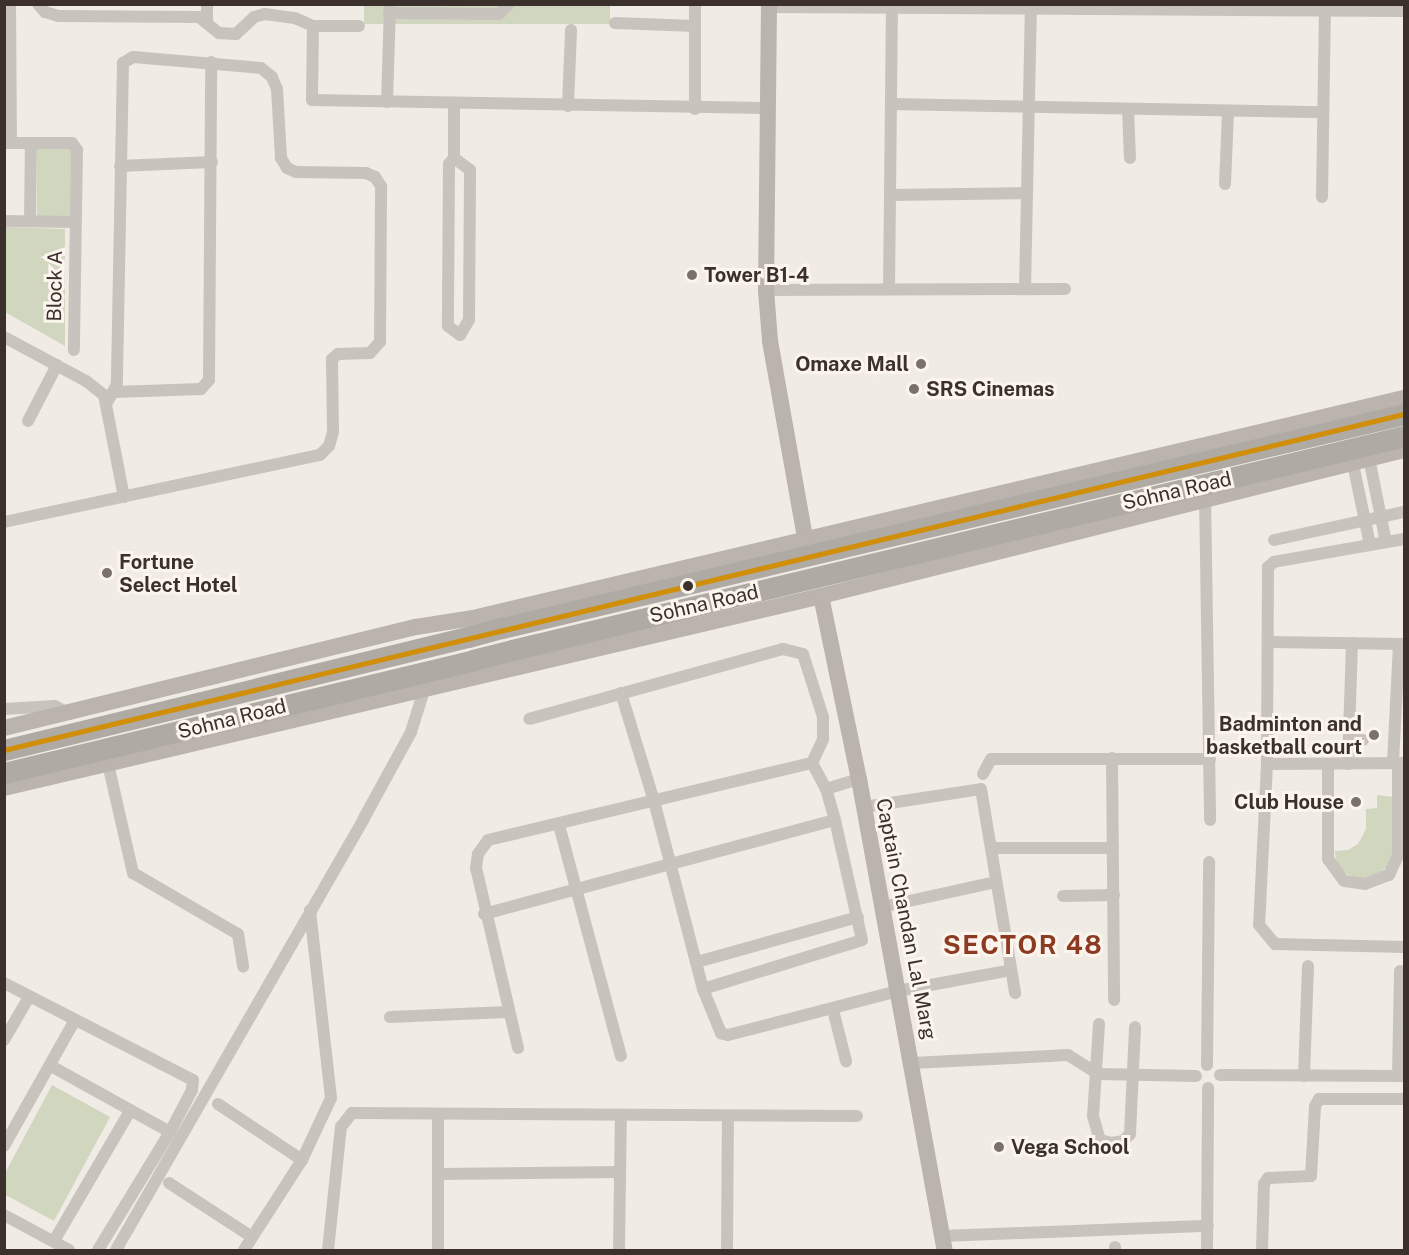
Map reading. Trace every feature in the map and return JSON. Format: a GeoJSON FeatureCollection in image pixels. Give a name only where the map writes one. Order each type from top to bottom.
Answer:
{"type":"FeatureCollection","features":[{"type":"Feature","properties":{"kind":"highway","name":"Sohna Road"},"geometry":{"type":"LineString","coordinates":[[4,750],[497,621],[1201,457],[1404,414]]}},
{"type":"Feature","properties":{"kind":"highway","name":"Sohna Road"},"geometry":{"type":"LineString","coordinates":[[4,773],[479,666],[1205,490],[1404,436]]}},
{"type":"Feature","properties":{"kind":"main road"},"geometry":{"type":"LineString","coordinates":[[769,6],[766,290],[770,341],[806,538]]}},
{"type":"Feature","properties":{"kind":"main road"},"geometry":{"type":"LineString","coordinates":[[1404,398],[1201,457],[806,538],[497,621],[511,658],[821,596],[1205,490],[1361,461],[1404,450]]}},
{"type":"Feature","properties":{"kind":"main road","name":"Captain Chandan Lal Marg"},"geometry":{"type":"LineString","coordinates":[[821,596],[859,779],[943,1243]]}},
{"type":"Feature","properties":{"kind":"main road"},"geometry":{"type":"LineString","coordinates":[[4,728],[70,714],[416,627],[470,628],[479,666],[425,687],[4,788]]}},
{"type":"Feature","properties":{"kind":"street","name":"Block A"},"geometry":{"type":"LineString","coordinates":[[10,4],[8,143],[76,146],[74,350]]}},
{"type":"Feature","properties":{"kind":"street"},"geometry":{"type":"LineString","coordinates":[[38,4],[45,12],[58,16],[199,17],[207,22]]}},
{"type":"Feature","properties":{"kind":"street"},"geometry":{"type":"LineString","coordinates":[[207,4],[207,22],[210,30],[236,34],[254,17],[266,14],[295,18],[313,26],[358,26]]}},
{"type":"Feature","properties":{"kind":"street"},"geometry":{"type":"LineString","coordinates":[[387,102],[389,9],[499,14],[508,4]]}},
{"type":"Feature","properties":{"kind":"street"},"geometry":{"type":"LineString","coordinates":[[695,4],[695,109]]}},
{"type":"Feature","properties":{"kind":"street"},"geometry":{"type":"LineString","coordinates":[[769,6],[1325,7],[1404,11]]}},
{"type":"Feature","properties":{"kind":"street"},"geometry":{"type":"LineString","coordinates":[[889,289],[892,6]]}},
{"type":"Feature","properties":{"kind":"street"},"geometry":{"type":"LineString","coordinates":[[1025,289],[1031,6]]}},
{"type":"Feature","properties":{"kind":"street"},"geometry":{"type":"LineString","coordinates":[[1322,197],[1325,7]]}},
{"type":"Feature","properties":{"kind":"street"},"geometry":{"type":"LineString","coordinates":[[615,23],[695,26]]}},
{"type":"Feature","properties":{"kind":"street"},"geometry":{"type":"LineString","coordinates":[[313,26],[311,100],[695,109],[768,108]]}},
{"type":"Feature","properties":{"kind":"street"},"geometry":{"type":"LineString","coordinates":[[568,106],[571,30]]}},
{"type":"Feature","properties":{"kind":"street"},"geometry":{"type":"LineString","coordinates":[[4,522],[320,455],[329,446],[333,432],[332,359],[338,354],[370,353],[380,342],[381,186],[375,177],[366,173],[296,172],[287,168],[281,158],[277,89],[272,77],[261,68],[211,62],[127,58],[121,69],[115,392],[107,403]]}},
{"type":"Feature","properties":{"kind":"street"},"geometry":{"type":"LineString","coordinates":[[115,392],[201,389],[209,380],[211,62]]}},
{"type":"Feature","properties":{"kind":"street"},"geometry":{"type":"LineString","coordinates":[[454,103],[454,158],[449,164],[448,326],[460,335],[469,320],[470,170],[454,158]]}},
{"type":"Feature","properties":{"kind":"street"},"geometry":{"type":"LineString","coordinates":[[891,104],[1323,112]]}},
{"type":"Feature","properties":{"kind":"street"},"geometry":{"type":"LineString","coordinates":[[1128,109],[1130,158]]}},
{"type":"Feature","properties":{"kind":"street"},"geometry":{"type":"LineString","coordinates":[[1226,184],[1228,111]]}},
{"type":"Feature","properties":{"kind":"street"},"geometry":{"type":"LineString","coordinates":[[30,221],[31,144]]}},
{"type":"Feature","properties":{"kind":"street"},"geometry":{"type":"LineString","coordinates":[[120,166],[212,162]]}},
{"type":"Feature","properties":{"kind":"street"},"geometry":{"type":"LineString","coordinates":[[890,195],[1027,194]]}},
{"type":"Feature","properties":{"kind":"street","name":"Block A"},"geometry":{"type":"LineString","coordinates":[[4,221],[75,222]]}},
{"type":"Feature","properties":{"kind":"street"},"geometry":{"type":"LineString","coordinates":[[766,290],[1065,289]]}},
{"type":"Feature","properties":{"kind":"street"},"geometry":{"type":"LineString","coordinates":[[4,337],[99,389],[107,403],[124,497]]}},
{"type":"Feature","properties":{"kind":"street"},"geometry":{"type":"LineString","coordinates":[[28,421],[57,365]]}},
{"type":"Feature","properties":{"kind":"street"},"geometry":{"type":"LineString","coordinates":[[1201,457],[1205,490],[1209,820]]}},
{"type":"Feature","properties":{"kind":"street"},"geometry":{"type":"LineString","coordinates":[[1361,461],[1381,517],[1386,542]]}},
{"type":"Feature","properties":{"kind":"street"},"geometry":{"type":"LineString","coordinates":[[1361,461],[1365,520],[1370,545]]}},
{"type":"Feature","properties":{"kind":"street"},"geometry":{"type":"LineString","coordinates":[[1274,540],[1404,512]]}},
{"type":"Feature","properties":{"kind":"street"},"geometry":{"type":"LineString","coordinates":[[1404,538],[1274,562],[1268,567],[1267,764],[1259,925],[1267,939],[1275,944],[1404,947]]}},
{"type":"Feature","properties":{"kind":"street"},"geometry":{"type":"LineString","coordinates":[[1269,642],[1402,644],[1396,862],[1389,875],[1365,884],[1344,881],[1328,858],[1328,764]]}},
{"type":"Feature","properties":{"kind":"street"},"geometry":{"type":"LineString","coordinates":[[1348,764],[1352,643]]}},
{"type":"Feature","properties":{"kind":"street"},"geometry":{"type":"LineString","coordinates":[[528,719],[783,649],[793,650],[803,654],[823,717],[823,739],[812,763]]}},
{"type":"Feature","properties":{"kind":"street"},"geometry":{"type":"LineString","coordinates":[[116,1251],[411,732],[425,687]]}},
{"type":"Feature","properties":{"kind":"street"},"geometry":{"type":"LineString","coordinates":[[621,693],[654,801],[703,988],[716,1027],[728,1035],[832,1010],[898,991],[1011,970]]}},
{"type":"Feature","properties":{"kind":"street"},"geometry":{"type":"LineString","coordinates":[[4,709],[55,706],[70,714]]}},
{"type":"Feature","properties":{"kind":"street"},"geometry":{"type":"LineString","coordinates":[[1349,740],[1363,740]]}},
{"type":"Feature","properties":{"kind":"street"},"geometry":{"type":"LineString","coordinates":[[1112,758],[1114,1000]]}},
{"type":"Feature","properties":{"kind":"street"},"geometry":{"type":"LineString","coordinates":[[983,774],[991,759],[1210,759]]}},
{"type":"Feature","properties":{"kind":"street"},"geometry":{"type":"LineString","coordinates":[[703,988],[851,946],[862,940],[835,820],[826,789],[812,763]]}},
{"type":"Feature","properties":{"kind":"street"},"geometry":{"type":"LineString","coordinates":[[518,1048],[507,1012],[484,914],[476,867],[478,854],[488,840],[559,825],[812,763]]}},
{"type":"Feature","properties":{"kind":"street"},"geometry":{"type":"LineString","coordinates":[[1267,764],[1399,763]]}},
{"type":"Feature","properties":{"kind":"street"},"geometry":{"type":"LineString","coordinates":[[108,764],[134,873],[238,934],[243,967]]}},
{"type":"Feature","properties":{"kind":"street"},"geometry":{"type":"LineString","coordinates":[[826,789],[859,779]]}},
{"type":"Feature","properties":{"kind":"street"},"geometry":{"type":"LineString","coordinates":[[864,807],[981,789],[1015,993]]}},
{"type":"Feature","properties":{"kind":"street"},"geometry":{"type":"LineString","coordinates":[[484,914],[835,820]]}},
{"type":"Feature","properties":{"kind":"street"},"geometry":{"type":"LineString","coordinates":[[559,825],[621,1056]]}},
{"type":"Feature","properties":{"kind":"street"},"geometry":{"type":"LineString","coordinates":[[991,848],[1113,848]]}},
{"type":"Feature","properties":{"kind":"street"},"geometry":{"type":"LineString","coordinates":[[912,1063],[1068,1055],[1094,1073],[1196,1076],[1208,1065],[1209,862]]}},
{"type":"Feature","properties":{"kind":"street"},"geometry":{"type":"LineString","coordinates":[[882,908],[996,882]]}},
{"type":"Feature","properties":{"kind":"street"},"geometry":{"type":"LineString","coordinates":[[1063,896],[1114,895]]}},
{"type":"Feature","properties":{"kind":"street"},"geometry":{"type":"LineString","coordinates":[[244,1251],[302,1160],[327,1111],[332,1085],[310,910]]}},
{"type":"Feature","properties":{"kind":"street"},"geometry":{"type":"LineString","coordinates":[[697,962],[858,917]]}},
{"type":"Feature","properties":{"kind":"street"},"geometry":{"type":"LineString","coordinates":[[1304,1076],[1308,966]]}},
{"type":"Feature","properties":{"kind":"street"},"geometry":{"type":"LineString","coordinates":[[1208,1065],[1220,1075],[1401,1076],[1400,971]]}},
{"type":"Feature","properties":{"kind":"street"},"geometry":{"type":"LineString","coordinates":[[4,983],[191,1077],[192,1090],[170,1132],[98,1251]]}},
{"type":"Feature","properties":{"kind":"street"},"geometry":{"type":"LineString","coordinates":[[4,1040],[29,996]]}},
{"type":"Feature","properties":{"kind":"street"},"geometry":{"type":"LineString","coordinates":[[832,1010],[846,1061]]}},
{"type":"Feature","properties":{"kind":"street"},"geometry":{"type":"LineString","coordinates":[[390,1017],[507,1012]]}},
{"type":"Feature","properties":{"kind":"street"},"geometry":{"type":"LineString","coordinates":[[5,1144],[75,1020]]}},
{"type":"Feature","properties":{"kind":"street"},"geometry":{"type":"LineString","coordinates":[[1099,1024],[1094,1073],[1096,1132],[1100,1140],[1111,1143],[1123,1141],[1130,1134],[1135,1075],[1135,1027]]}},
{"type":"Feature","properties":{"kind":"street"},"geometry":{"type":"LineString","coordinates":[[51,1066],[170,1132]]}},
{"type":"Feature","properties":{"kind":"street"},"geometry":{"type":"LineString","coordinates":[[1196,1076],[1202,1087],[1208,1088],[1214,1086],[1220,1075]]}},
{"type":"Feature","properties":{"kind":"street"},"geometry":{"type":"LineString","coordinates":[[1207,1251],[1208,1088]]}},
{"type":"Feature","properties":{"kind":"street"},"geometry":{"type":"LineString","coordinates":[[1262,1251],[1264,1184],[1268,1179],[1311,1176],[1315,1106],[1319,1099],[1404,1099]]}},
{"type":"Feature","properties":{"kind":"street"},"geometry":{"type":"LineString","coordinates":[[218,1104],[302,1160]]}},
{"type":"Feature","properties":{"kind":"street"},"geometry":{"type":"LineString","coordinates":[[54,1241],[130,1111]]}},
{"type":"Feature","properties":{"kind":"street"},"geometry":{"type":"LineString","coordinates":[[328,1251],[344,1119],[352,1113],[728,1118],[857,1116]]}},
{"type":"Feature","properties":{"kind":"street"},"geometry":{"type":"LineString","coordinates":[[438,1114],[438,1251]]}},
{"type":"Feature","properties":{"kind":"street"},"geometry":{"type":"LineString","coordinates":[[619,1251],[621,1115]]}},
{"type":"Feature","properties":{"kind":"street"},"geometry":{"type":"LineString","coordinates":[[727,1251],[728,1118]]}},
{"type":"Feature","properties":{"kind":"street"},"geometry":{"type":"LineString","coordinates":[[438,1174],[620,1172]]}},
{"type":"Feature","properties":{"kind":"street"},"geometry":{"type":"LineString","coordinates":[[169,1183],[252,1237]]}},
{"type":"Feature","properties":{"kind":"street"},"geometry":{"type":"LineString","coordinates":[[4,1215],[69,1251]]}},
{"type":"Feature","properties":{"kind":"street"},"geometry":{"type":"LineString","coordinates":[[943,1243],[1208,1226]]}},
{"type":"Feature","properties":{"kind":"green space"},"geometry":{"type":"Polygon","coordinates":[[[364,5],[610,5],[610,24],[364,24],[364,5]]]}},
{"type":"Feature","properties":{"kind":"green space"},"geometry":{"type":"Polygon","coordinates":[[[37,146],[72,146],[72,218],[37,218],[37,146]]]}},
{"type":"Feature","properties":{"kind":"green space"},"geometry":{"type":"Polygon","coordinates":[[[5,227],[65,229],[65,346],[5,312],[5,227]]]}},
{"type":"Feature","properties":{"kind":"green space"},"geometry":{"type":"Polygon","coordinates":[[[1377,795],[1393,797],[1393,862],[1376,876],[1356,880],[1336,866],[1335,851],[1348,850],[1358,844],[1366,829],[1366,809],[1377,808],[1377,795]]]}},
{"type":"Feature","properties":{"kind":"green space"},"geometry":{"type":"Polygon","coordinates":[[[52,1085],[110,1117],[54,1221],[4,1194],[5,1173],[52,1085]]]}},
{"type":"Feature","properties":{"kind":"transit line"},"geometry":{"type":"LineString","coordinates":[[4,750],[1404,414]]}},
{"type":"Feature","properties":{"kind":"place","name":"Tower B1-4"},"geometry":{"type":"Point","coordinates":[692,275]}},
{"type":"Feature","properties":{"kind":"place","name":"Omaxe Mall"},"geometry":{"type":"Point","coordinates":[921,364]}},
{"type":"Feature","properties":{"kind":"place","name":"SRS Cinemas"},"geometry":{"type":"Point","coordinates":[914,389]}},
{"type":"Feature","properties":{"kind":"place","name":"Fortune Select Hotel"},"geometry":{"type":"Point","coordinates":[107,573]}},
{"type":"Feature","properties":{"kind":"place","name":"Badminton and basketball court"},"geometry":{"type":"Point","coordinates":[1374,735]}},
{"type":"Feature","properties":{"kind":"place","name":"Club House"},"geometry":{"type":"Point","coordinates":[1356,802]}},
{"type":"Feature","properties":{"kind":"place","name":"Vega School"},"geometry":{"type":"Point","coordinates":[999,1147]}},
{"type":"Feature","properties":{"kind":"district","name":"SECTOR 48"},"geometry":{"type":"Point","coordinates":[1023,945]}}]}
